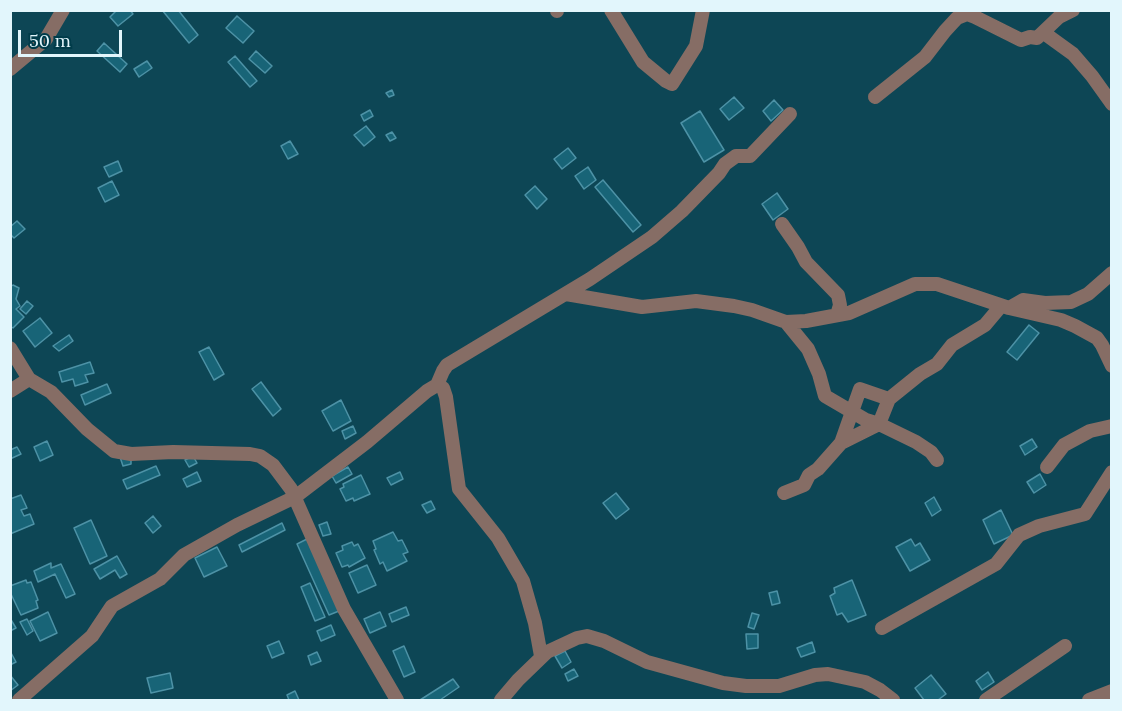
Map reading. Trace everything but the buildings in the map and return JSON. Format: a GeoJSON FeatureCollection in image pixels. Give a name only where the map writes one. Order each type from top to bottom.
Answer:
{"type":"FeatureCollection","features":[{"type":"Feature","properties":{"kind":"street"},"geometry":{"type":"LineString","coordinates":[[13,63],[46,39],[63,10]]}},
{"type":"Feature","properties":{"kind":"street"},"geometry":{"type":"LineString","coordinates":[[611,10],[643,62],[672,84],[696,46],[703,10]]}},
{"type":"Feature","properties":{"kind":"street"},"geometry":{"type":"LineString","coordinates":[[875,97],[926,57],[957,18],[967,14],[1021,40],[1036,38],[1044,33],[1059,16],[1073,10]]}},
{"type":"Feature","properties":{"kind":"street"},"geometry":{"type":"LineString","coordinates":[[1044,33],[1073,54],[1092,75],[1112,104]]}},
{"type":"Feature","properties":{"kind":"street"},"geometry":{"type":"LineString","coordinates":[[19,700],[92,636],[112,606],[160,579],[184,555],[237,525],[295,497],[437,385],[447,365],[566,294],[652,237],[682,211],[725,164],[736,156],[750,156],[790,114]]}},
{"type":"Feature","properties":{"kind":"street"},"geometry":{"type":"LineString","coordinates":[[782,224],[806,262],[838,295],[840,305],[837,315]]}},
{"type":"Feature","properties":{"kind":"street"},"geometry":{"type":"LineString","coordinates":[[783,493],[804,485],[809,475],[818,469],[841,443],[879,424],[889,399],[920,374],[937,364],[952,345],[985,325],[1005,307],[1023,300],[1045,303],[1071,302],[1088,294],[1112,273]]}},
{"type":"Feature","properties":{"kind":"street"},"geometry":{"type":"LineString","coordinates":[[566,294],[642,308],[696,301],[752,310],[786,322],[806,321],[849,313],[915,285],[937,284],[1005,307],[1061,320],[1107,345],[1112,366]]}},
{"type":"Feature","properties":{"kind":"street"},"geometry":{"type":"LineString","coordinates":[[796,333],[806,321]]}},
{"type":"Feature","properties":{"kind":"street"},"geometry":{"type":"LineString","coordinates":[[786,322],[808,349],[819,374],[825,396],[866,420],[916,442],[938,460]]}},
{"type":"Feature","properties":{"kind":"street"},"geometry":{"type":"LineString","coordinates":[[10,348],[29,379],[51,392],[93,436],[114,451],[131,454],[173,452],[255,455],[269,461],[278,470],[295,497],[344,609],[397,700]]}},
{"type":"Feature","properties":{"kind":"street"},"geometry":{"type":"LineString","coordinates":[[10,391],[29,379]]}},
{"type":"Feature","properties":{"kind":"street"},"geometry":{"type":"LineString","coordinates":[[437,385],[443,388],[446,397],[459,489],[498,538],[523,581],[535,623],[541,656]]}},
{"type":"Feature","properties":{"kind":"street"},"geometry":{"type":"LineString","coordinates":[[841,443],[860,389],[889,399]]}},
{"type":"Feature","properties":{"kind":"street"},"geometry":{"type":"LineString","coordinates":[[1047,467],[1064,445],[1090,431],[1112,426]]}},
{"type":"Feature","properties":{"kind":"street"},"geometry":{"type":"LineString","coordinates":[[882,628],[996,564],[1019,535],[1039,526],[1085,514],[1112,472]]}},
{"type":"Feature","properties":{"kind":"street"},"geometry":{"type":"LineString","coordinates":[[501,700],[541,656],[567,642],[587,636],[604,641],[647,662],[723,683],[772,686],[828,674],[865,682],[893,700]]}},
{"type":"Feature","properties":{"kind":"street"},"geometry":{"type":"LineString","coordinates":[[986,700],[1065,646]]}},
{"type":"Feature","properties":{"kind":"street"},"geometry":{"type":"LineString","coordinates":[[1089,700],[1112,691]]}}]}
